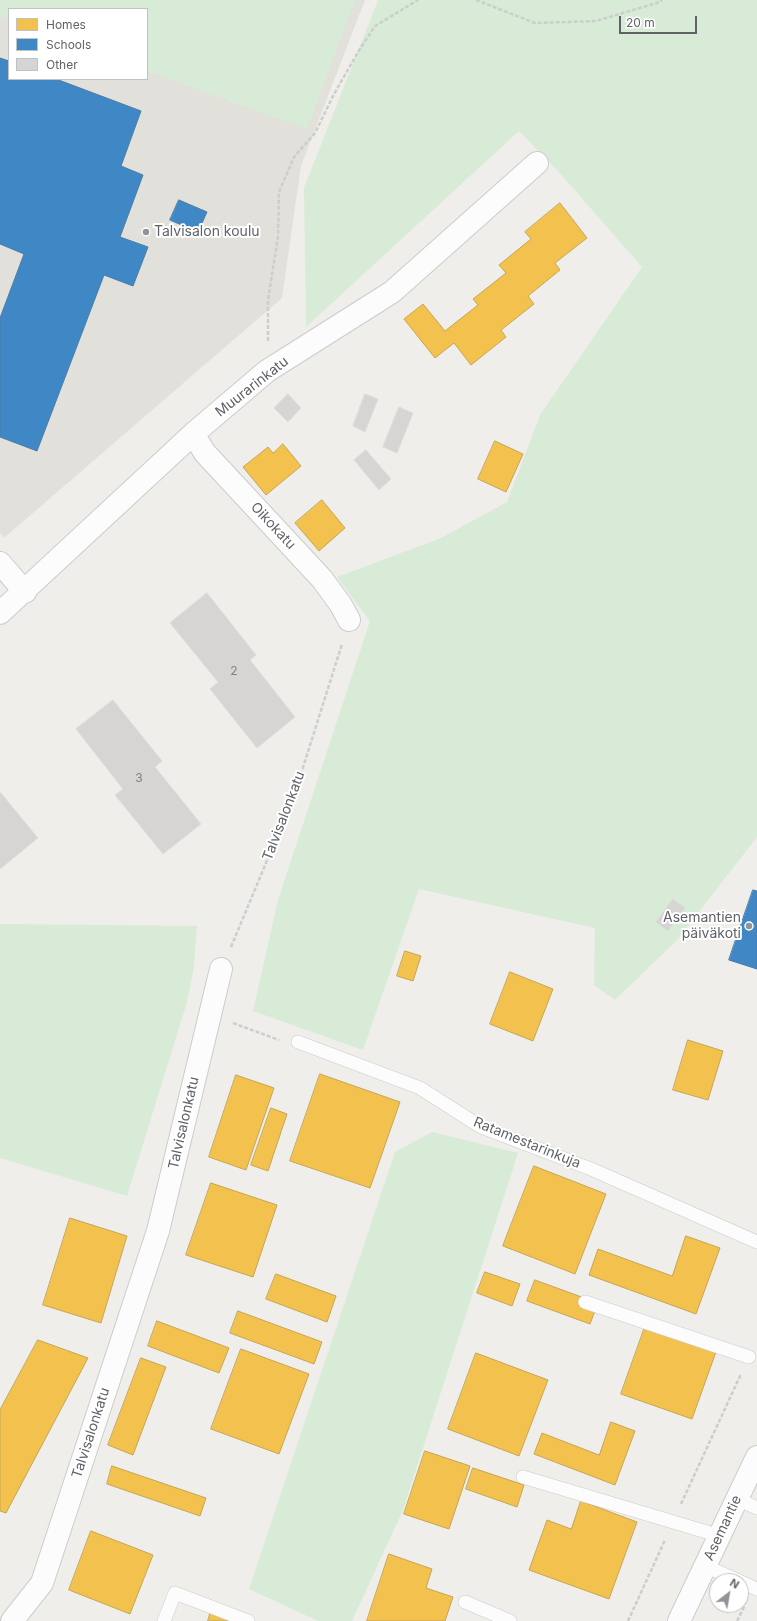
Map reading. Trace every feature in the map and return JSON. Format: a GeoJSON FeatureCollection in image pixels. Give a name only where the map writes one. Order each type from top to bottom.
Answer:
{"type":"FeatureCollection","features":[{"type":"Feature","properties":{"kind":"street","name":"Muurarinkatu"},"geometry":{"type":"LineString","coordinates":[[0,613],[25,592],[193,434],[267,371],[392,292],[537,163]]}},
{"type":"Feature","properties":{"kind":"street","name":"Oikokatu"},"geometry":{"type":"LineString","coordinates":[[193,434],[205,453],[322,579],[341,605],[349,620]]}},
{"type":"Feature","properties":{"kind":"street"},"geometry":{"type":"LineString","coordinates":[[0,563],[25,592]]}},
{"type":"Feature","properties":{"kind":"street","name":"Talvisalonkatu"},"geometry":{"type":"LineString","coordinates":[[12,1621],[42,1583],[158,1231],[221,969]]}},
{"type":"Feature","properties":{"kind":"street","name":"Asemantie"},"geometry":{"type":"LineString","coordinates":[[679,1621],[757,1457]]}},
{"type":"Feature","properties":{"kind":"lane","name":"Ratamestarinkuja"},"geometry":{"type":"LineString","coordinates":[[298,1042],[420,1088],[481,1128],[591,1169],[757,1242]]}},
{"type":"Feature","properties":{"kind":"lane"},"geometry":{"type":"LineString","coordinates":[[585,1302],[749,1357]]}},
{"type":"Feature","properties":{"kind":"lane"},"geometry":{"type":"LineString","coordinates":[[523,1477],[720,1536]]}},
{"type":"Feature","properties":{"kind":"lane"},"geometry":{"type":"LineString","coordinates":[[737,1499],[757,1508]]}},
{"type":"Feature","properties":{"kind":"lane"},"geometry":{"type":"LineString","coordinates":[[705,1566],[721,1573]]}},
{"type":"Feature","properties":{"kind":"lane"},"geometry":{"type":"LineString","coordinates":[[164,1621],[175,1593],[248,1621]]}},
{"type":"Feature","properties":{"kind":"lane"},"geometry":{"type":"LineString","coordinates":[[465,1602],[510,1621]]}},
{"type":"Feature","properties":{"kind":"path"},"geometry":{"type":"LineString","coordinates":[[267,371],[268,300],[278,237],[279,192],[294,156],[315,133],[334,94],[375,26],[418,0]]}},
{"type":"Feature","properties":{"kind":"path"},"geometry":{"type":"LineString","coordinates":[[476,0],[535,23],[596,21],[660,2],[662,0]]}},
{"type":"Feature","properties":{"kind":"path","name":"Talvisalonkatu"},"geometry":{"type":"LineString","coordinates":[[221,969],[294,796],[349,620]]}},
{"type":"Feature","properties":{"kind":"path"},"geometry":{"type":"LineString","coordinates":[[209,1016],[269,1035]]}},
{"type":"Feature","properties":{"kind":"path"},"geometry":{"type":"LineString","coordinates":[[628,1621],[749,1357]]}},
{"type":"Feature","properties":{"kind":"shaded area","name":"Talvisalon koulu"},"geometry":{"type":"Polygon","coordinates":[[[0,0],[365,0],[301,166],[282,298],[4,538],[0,533],[0,0]]]}},
{"type":"Feature","properties":{"kind":"green space"},"geometry":{"type":"Polygon","coordinates":[[[0,0],[355,0],[307,129],[148,71],[148,8],[8,8],[8,20],[0,17],[0,0]]]}},
{"type":"Feature","properties":{"kind":"green space"},"geometry":{"type":"Polygon","coordinates":[[[378,0],[757,0],[757,837],[678,939],[615,1000],[594,985],[595,928],[419,889],[363,1050],[253,1011],[278,900],[370,621],[337,577],[441,538],[507,502],[540,415],[642,267],[557,170],[519,131],[306,327],[304,188],[378,0]]]}},
{"type":"Feature","properties":{"kind":"green space"},"geometry":{"type":"Polygon","coordinates":[[[0,924],[197,926],[194,967],[187,1002],[127,1196],[0,1158],[0,924]]]}},
{"type":"Feature","properties":{"kind":"green space"},"geometry":{"type":"Polygon","coordinates":[[[432,1132],[518,1153],[403,1510],[352,1621],[318,1621],[249,1589],[395,1152],[432,1132]]]}},
{"type":"Feature","properties":{"kind":"building: Homes"},"geometry":{"type":"Polygon","coordinates":[[[560,203],[587,238],[555,263],[560,270],[528,296],[534,304],[501,330],[506,337],[471,365],[454,343],[435,358],[404,319],[423,304],[445,331],[478,305],[473,299],[506,273],[499,265],[531,239],[525,232],[560,203]]]}},
{"type":"Feature","properties":{"kind":"building: Homes"},"geometry":{"type":"Polygon","coordinates":[[[495,441],[523,454],[506,492],[478,479],[495,441]]]}},
{"type":"Feature","properties":{"kind":"building: Homes"},"geometry":{"type":"Polygon","coordinates":[[[283,444],[301,466],[266,495],[243,467],[268,447],[273,453],[283,444]]]}},
{"type":"Feature","properties":{"kind":"building: Homes"},"geometry":{"type":"Polygon","coordinates":[[[322,500],[345,528],[319,551],[295,523],[322,500]]]}},
{"type":"Feature","properties":{"kind":"building: Homes"},"geometry":{"type":"Polygon","coordinates":[[[405,951],[421,956],[413,981],[397,976],[405,951]]]}},
{"type":"Feature","properties":{"kind":"building: Homes"},"geometry":{"type":"Polygon","coordinates":[[[510,972],[553,989],[533,1041],[490,1024],[510,972]]]}},
{"type":"Feature","properties":{"kind":"building: Homes"},"geometry":{"type":"Polygon","coordinates":[[[688,1040],[723,1051],[708,1100],[673,1090],[688,1040]]]}},
{"type":"Feature","properties":{"kind":"building: Homes"},"geometry":{"type":"Polygon","coordinates":[[[320,1074],[400,1102],[370,1188],[290,1161],[320,1074]]]}},
{"type":"Feature","properties":{"kind":"building: Homes"},"geometry":{"type":"Polygon","coordinates":[[[236,1075],[274,1088],[246,1170],[209,1157],[236,1075]]]}},
{"type":"Feature","properties":{"kind":"building: Homes"},"geometry":{"type":"Polygon","coordinates":[[[271,1108],[287,1114],[268,1171],[251,1165],[271,1108]]]}},
{"type":"Feature","properties":{"kind":"building: Homes"},"geometry":{"type":"Polygon","coordinates":[[[534,1166],[606,1194],[575,1274],[503,1246],[534,1166]]]}},
{"type":"Feature","properties":{"kind":"building: Homes"},"geometry":{"type":"Polygon","coordinates":[[[211,1183],[277,1205],[253,1277],[186,1255],[211,1183]]]}},
{"type":"Feature","properties":{"kind":"building: Homes"},"geometry":{"type":"Polygon","coordinates":[[[70,1218],[127,1236],[101,1323],[43,1305],[70,1218]]]}},
{"type":"Feature","properties":{"kind":"building: Homes"},"geometry":{"type":"Polygon","coordinates":[[[686,1236],[720,1248],[696,1314],[589,1275],[598,1249],[672,1276],[686,1236]]]}},
{"type":"Feature","properties":{"kind":"building: Homes"},"geometry":{"type":"Polygon","coordinates":[[[485,1272],[520,1284],[512,1306],[477,1293],[485,1272]]]}},
{"type":"Feature","properties":{"kind":"building: Homes"},"geometry":{"type":"Polygon","coordinates":[[[276,1274],[336,1296],[327,1322],[266,1299],[276,1274]]]}},
{"type":"Feature","properties":{"kind":"building: Homes"},"geometry":{"type":"Polygon","coordinates":[[[535,1280],[598,1303],[590,1324],[527,1301],[535,1280]]]}},
{"type":"Feature","properties":{"kind":"building: Homes"},"geometry":{"type":"Polygon","coordinates":[[[238,1311],[322,1342],[314,1364],[230,1333],[238,1311]]]}},
{"type":"Feature","properties":{"kind":"building: Homes"},"geometry":{"type":"Polygon","coordinates":[[[157,1321],[229,1348],[219,1373],[148,1346],[157,1321]]]}},
{"type":"Feature","properties":{"kind":"building: Homes"},"geometry":{"type":"Polygon","coordinates":[[[646,1324],[717,1349],[692,1419],[621,1394],[646,1324]]]}},
{"type":"Feature","properties":{"kind":"building: Homes"},"geometry":{"type":"Polygon","coordinates":[[[38,1340],[88,1358],[6,1513],[0,1511],[0,1410],[38,1340]]]}},
{"type":"Feature","properties":{"kind":"building: Homes"},"geometry":{"type":"Polygon","coordinates":[[[241,1349],[309,1374],[279,1454],[211,1429],[241,1349]]]}},
{"type":"Feature","properties":{"kind":"building: Homes"},"geometry":{"type":"Polygon","coordinates":[[[476,1353],[548,1380],[519,1456],[448,1429],[476,1353]]]}},
{"type":"Feature","properties":{"kind":"building: Homes"},"geometry":{"type":"Polygon","coordinates":[[[141,1358],[166,1367],[133,1455],[108,1445],[141,1358]]]}},
{"type":"Feature","properties":{"kind":"building: Homes"},"geometry":{"type":"Polygon","coordinates":[[[611,1422],[635,1431],[615,1485],[534,1454],[542,1433],[599,1455],[611,1422]]]}},
{"type":"Feature","properties":{"kind":"building: Homes"},"geometry":{"type":"Polygon","coordinates":[[[425,1451],[470,1466],[449,1529],[404,1514],[425,1451]]]}},
{"type":"Feature","properties":{"kind":"building: Homes"},"geometry":{"type":"Polygon","coordinates":[[[112,1466],[206,1498],[200,1516],[107,1484],[112,1466]]]}},
{"type":"Feature","properties":{"kind":"building: Homes"},"geometry":{"type":"Polygon","coordinates":[[[473,1468],[524,1485],[517,1507],[466,1489],[473,1468]]]}},
{"type":"Feature","properties":{"kind":"building: Homes"},"geometry":{"type":"Polygon","coordinates":[[[581,1501],[637,1522],[609,1599],[529,1570],[547,1520],[571,1529],[581,1501]]]}},
{"type":"Feature","properties":{"kind":"building: Homes"},"geometry":{"type":"Polygon","coordinates":[[[91,1531],[153,1555],[130,1614],[69,1590],[91,1531]]]}},
{"type":"Feature","properties":{"kind":"building: Homes"},"geometry":{"type":"Polygon","coordinates":[[[389,1554],[432,1569],[426,1588],[453,1597],[445,1621],[367,1621],[389,1554]]]}},
{"type":"Feature","properties":{"kind":"building: Homes"},"geometry":{"type":"Polygon","coordinates":[[[211,1611],[239,1621],[208,1621],[211,1611]]]}},
{"type":"Feature","properties":{"kind":"building: Schools"},"geometry":{"type":"Polygon","coordinates":[[[0,58],[8,61],[8,80],[59,80],[141,111],[121,166],[143,175],[120,237],[148,247],[133,286],[104,275],[37,451],[0,437],[0,318],[24,254],[0,244],[0,58]]]}},
{"type":"Feature","properties":{"kind":"building: Schools"},"geometry":{"type":"Polygon","coordinates":[[[179,200],[207,212],[198,232],[170,220],[179,200]]]}},
{"type":"Feature","properties":{"kind":"building: Schools","name":"Asemantien päiväkoti"},"geometry":{"type":"Polygon","coordinates":[[[753,890],[757,891],[757,969],[729,960],[753,890]]]}},
{"type":"Feature","properties":{"kind":"building: Other"},"geometry":{"type":"Polygon","coordinates":[[[288,394],[301,408],[288,422],[274,408],[288,394]]]}},
{"type":"Feature","properties":{"kind":"building: Other"},"geometry":{"type":"Polygon","coordinates":[[[365,394],[378,399],[365,432],[353,426],[365,394]]]}},
{"type":"Feature","properties":{"kind":"building: Other"},"geometry":{"type":"Polygon","coordinates":[[[399,407],[413,413],[397,453],[383,447],[399,407]]]}},
{"type":"Feature","properties":{"kind":"building: Other"},"geometry":{"type":"Polygon","coordinates":[[[366,450],[391,479],[379,490],[354,460],[366,450]]]}},
{"type":"Feature","properties":{"kind":"building: Other"},"geometry":{"type":"Polygon","coordinates":[[[207,593],[256,655],[250,660],[295,717],[257,748],[210,689],[218,682],[170,623],[207,593]]]}},
{"type":"Feature","properties":{"kind":"building: Other"},"geometry":{"type":"Polygon","coordinates":[[[113,700],[162,761],[155,767],[201,824],[163,854],[115,795],[123,789],[76,729],[113,700]]]}},
{"type":"Feature","properties":{"kind":"building: Other"},"geometry":{"type":"Polygon","coordinates":[[[0,792],[38,838],[0,869],[0,792]]]}},
{"type":"Feature","properties":{"kind":"building: Other"},"geometry":{"type":"Polygon","coordinates":[[[673,899],[685,908],[668,931],[656,922],[673,899]]]}},
{"type":"Feature","properties":{"kind":"place","name":"Talvisalon koulu"},"geometry":{"type":"Point","coordinates":[146,232]}},
{"type":"Feature","properties":{"kind":"place","name":"Asemantien päiväkoti"},"geometry":{"type":"Point","coordinates":[749,926]}}]}
